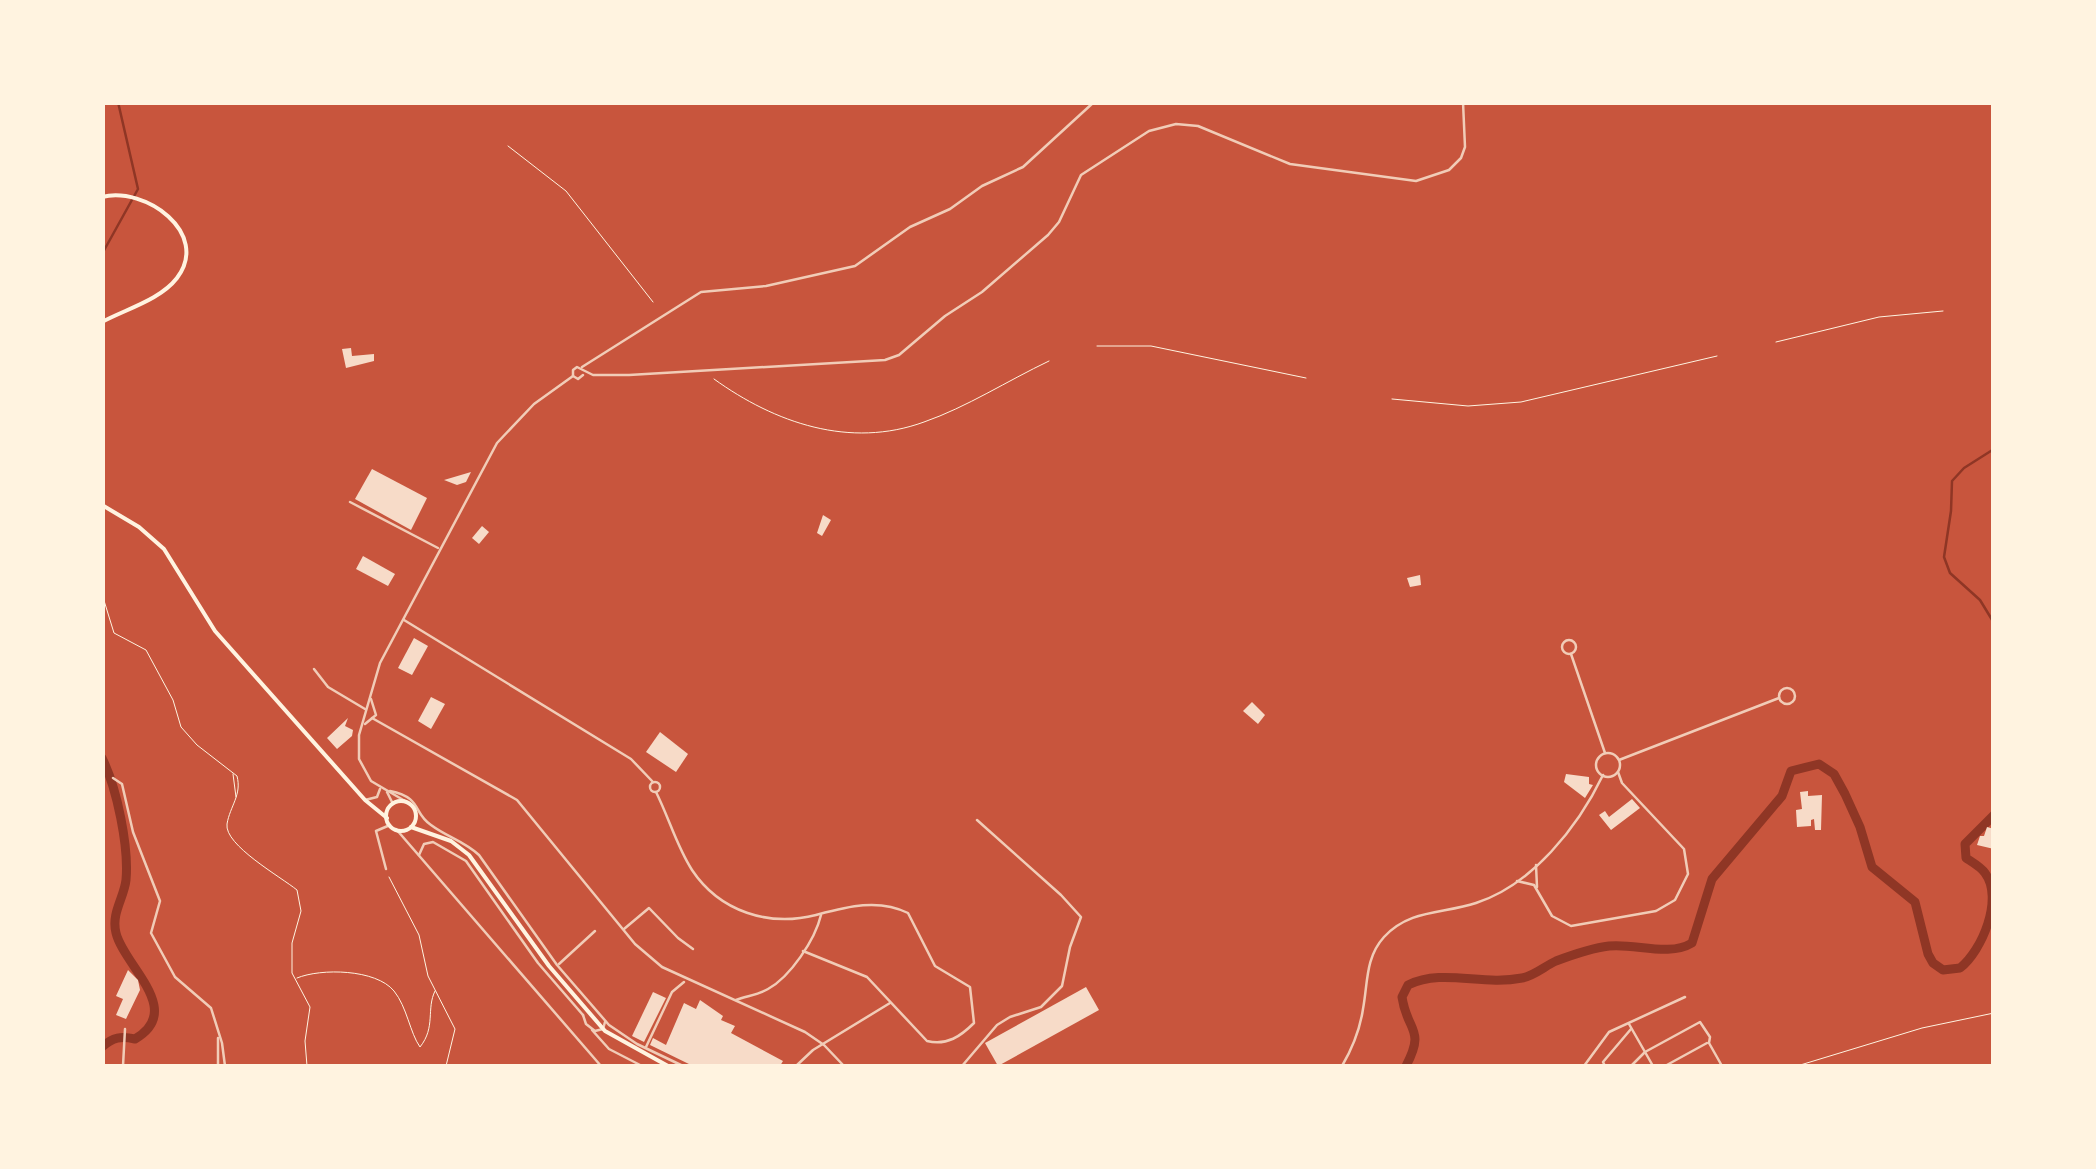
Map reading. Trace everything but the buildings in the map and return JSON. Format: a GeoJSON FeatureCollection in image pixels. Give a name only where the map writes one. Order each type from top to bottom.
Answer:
{"type":"FeatureCollection","features":[{"type":"Feature","properties":{"kind":"main road"},"geometry":{"type":"LineString","coordinates":[[102,197],[125,195],[170,217],[182,234],[186,252],[182,269],[160,292],[102,322]]}},
{"type":"Feature","properties":{"kind":"main road"},"geometry":{"type":"LineString","coordinates":[[102,505],[164,549],[215,631],[390,825],[396,830],[426,831],[462,848],[580,1003],[610,1035],[668,1066]]}},
{"type":"Feature","properties":{"kind":"main road"},"geometry":{"type":"LineString","coordinates":[[371,806],[405,802],[415,810],[416,820],[426,831]]}},
{"type":"Feature","properties":{"kind":"main road"},"geometry":{"type":"LineString","coordinates":[[386,818],[392,805]]}},
{"type":"Feature","properties":{"kind":"main road"},"geometry":{"type":"LineString","coordinates":[[408,829],[416,820]]}},
{"type":"Feature","properties":{"kind":"street"},"geometry":{"type":"LineString","coordinates":[[405,802],[380,788],[360,764],[358,749],[370,692],[402,618],[501,437],[534,404],[573,376],[574,369],[701,292],[766,286],[855,266],[910,227],[950,210],[982,186],[1023,167],[1094,102]]}},
{"type":"Feature","properties":{"kind":"street"},"geometry":{"type":"LineString","coordinates":[[584,373],[629,375],[886,360],[899,355],[945,316],[982,292],[1042,241],[1059,222],[1082,175],[1149,131],[1176,124],[1198,126],[1290,164],[1416,181],[1442,173],[1461,158],[1464,102]]}},
{"type":"Feature","properties":{"kind":"street"},"geometry":{"type":"LineString","coordinates":[[581,368],[584,373]]}},
{"type":"Feature","properties":{"kind":"street"},"geometry":{"type":"LineString","coordinates":[[573,376],[580,378],[584,373]]}},
{"type":"Feature","properties":{"kind":"street"},"geometry":{"type":"LineString","coordinates":[[350,502],[438,548]]}},
{"type":"Feature","properties":{"kind":"street"},"geometry":{"type":"LineString","coordinates":[[402,618],[631,760],[660,786],[656,792],[694,873],[718,898],[735,908],[765,918],[787,919],[840,907],[886,906],[908,913],[935,966],[970,987],[975,1020],[951,1040],[931,1042],[875,983],[858,971],[803,951]]}},
{"type":"Feature","properties":{"kind":"street"},"geometry":{"type":"LineString","coordinates":[[1571,654],[1604,753]]}},
{"type":"Feature","properties":{"kind":"street"},"geometry":{"type":"LineString","coordinates":[[314,668],[328,687],[373,717],[497,785],[524,805],[648,957],[687,980],[805,1032],[844,1066]]}},
{"type":"Feature","properties":{"kind":"street"},"geometry":{"type":"LineString","coordinates":[[361,728],[373,717],[370,692]]}},
{"type":"Feature","properties":{"kind":"street"},"geometry":{"type":"LineString","coordinates":[[1619,760],[1780,698]]}},
{"type":"Feature","properties":{"kind":"street"},"geometry":{"type":"LineString","coordinates":[[366,710],[374,709]]}},
{"type":"Feature","properties":{"kind":"street"},"geometry":{"type":"LineString","coordinates":[[1536,864],[1538,888],[1552,916],[1566,925],[1656,911],[1680,894],[1688,868],[1681,842],[1622,783],[1619,760],[1612,753],[1604,753]]}},
{"type":"Feature","properties":{"kind":"street"},"geometry":{"type":"LineString","coordinates":[[1603,776],[1596,764],[1604,753]]}},
{"type":"Feature","properties":{"kind":"street"},"geometry":{"type":"LineString","coordinates":[[1603,776],[1618,772]]}},
{"type":"Feature","properties":{"kind":"street"},"geometry":{"type":"LineString","coordinates":[[1342,1066],[1360,1022],[1369,965],[1384,937],[1413,917],[1480,902],[1516,881],[1574,824],[1603,776]]}},
{"type":"Feature","properties":{"kind":"street"},"geometry":{"type":"LineString","coordinates":[[113,778],[122,784],[133,832],[160,902],[151,933],[175,977],[212,1008],[225,1066]]}},
{"type":"Feature","properties":{"kind":"street"},"geometry":{"type":"LineString","coordinates":[[365,800],[376,798],[380,788]]}},
{"type":"Feature","properties":{"kind":"street"},"geometry":{"type":"LineString","coordinates":[[386,791],[392,805]]}},
{"type":"Feature","properties":{"kind":"street"},"geometry":{"type":"LineString","coordinates":[[386,791],[411,799],[427,822],[473,849],[589,1010],[592,1030],[610,1050],[642,1066]]}},
{"type":"Feature","properties":{"kind":"street"},"geometry":{"type":"LineString","coordinates":[[962,1066],[996,1025],[1010,1016],[1041,1007],[1062,986],[1081,917],[1062,895],[977,820]]}},
{"type":"Feature","properties":{"kind":"street"},"geometry":{"type":"LineString","coordinates":[[386,869],[376,831],[390,825]]}},
{"type":"Feature","properties":{"kind":"street"},"geometry":{"type":"LineString","coordinates":[[404,839],[408,829]]}},
{"type":"Feature","properties":{"kind":"street"},"geometry":{"type":"LineString","coordinates":[[396,830],[600,1066]]}},
{"type":"Feature","properties":{"kind":"street"},"geometry":{"type":"LineString","coordinates":[[419,856],[424,844],[433,842],[464,859]]}},
{"type":"Feature","properties":{"kind":"street"},"geometry":{"type":"LineString","coordinates":[[473,849],[462,848],[464,859],[538,963],[603,1025],[683,1066]]}},
{"type":"Feature","properties":{"kind":"street"},"geometry":{"type":"LineString","coordinates":[[1516,881],[1538,888]]}},
{"type":"Feature","properties":{"kind":"street"},"geometry":{"type":"LineString","coordinates":[[623,930],[649,908],[693,948]]}},
{"type":"Feature","properties":{"kind":"street"},"geometry":{"type":"LineString","coordinates":[[735,1002],[776,985],[803,951],[821,914]]}},
{"type":"Feature","properties":{"kind":"street"},"geometry":{"type":"LineString","coordinates":[[558,965],[595,931]]}},
{"type":"Feature","properties":{"kind":"street"},"geometry":{"type":"LineString","coordinates":[[645,1048],[672,992],[687,980]]}},
{"type":"Feature","properties":{"kind":"street"},"geometry":{"type":"LineString","coordinates":[[1584,1066],[1606,1034],[1685,998]]}},
{"type":"Feature","properties":{"kind":"street"},"geometry":{"type":"LineString","coordinates":[[796,1066],[823,1044],[892,1002]]}},
{"type":"Feature","properties":{"kind":"street"},"geometry":{"type":"LineString","coordinates":[[1628,1022],[1653,1066]]}},
{"type":"Feature","properties":{"kind":"street"},"geometry":{"type":"LineString","coordinates":[[1631,1066],[1644,1052],[1697,1022],[1702,1022],[1721,1065],[1713,1066]]}},
{"type":"Feature","properties":{"kind":"street"},"geometry":{"type":"LineString","coordinates":[[592,1030],[603,1025]]}},
{"type":"Feature","properties":{"kind":"street"},"geometry":{"type":"LineString","coordinates":[[1604,1064],[1632,1029]]}},
{"type":"Feature","properties":{"kind":"street"},"geometry":{"type":"LineString","coordinates":[[123,1066],[125,1034]]}},
{"type":"Feature","properties":{"kind":"street"},"geometry":{"type":"LineString","coordinates":[[218,1066],[216,1044],[220,1037]]}},
{"type":"Feature","properties":{"kind":"street"},"geometry":{"type":"LineString","coordinates":[[1665,1066],[1709,1042]]}},
{"type":"Feature","properties":{"kind":"path"},"geometry":{"type":"LineString","coordinates":[[508,146],[566,191],[653,302]]}},
{"type":"Feature","properties":{"kind":"path"},"geometry":{"type":"LineString","coordinates":[[1776,342],[1879,317],[1943,311]]}},
{"type":"Feature","properties":{"kind":"path"},"geometry":{"type":"LineString","coordinates":[[1097,346],[1152,346],[1306,378]]}},
{"type":"Feature","properties":{"kind":"path"},"geometry":{"type":"LineString","coordinates":[[1392,399],[1468,406],[1522,402],[1716,356]]}},
{"type":"Feature","properties":{"kind":"path"},"geometry":{"type":"LineString","coordinates":[[714,379],[771,414],[828,430],[860,434],[922,423],[1048,361]]}},
{"type":"Feature","properties":{"kind":"path"},"geometry":{"type":"LineString","coordinates":[[102,594],[114,633],[146,650],[173,700],[181,727],[195,743],[233,770],[239,786],[227,825],[231,838],[298,892],[301,914],[292,943],[294,979],[306,995],[311,1011],[305,1041],[307,1066]]}},
{"type":"Feature","properties":{"kind":"path"},"geometry":{"type":"LineString","coordinates":[[386,869],[421,940],[435,991],[456,1029],[446,1066]]}},
{"type":"Feature","properties":{"kind":"path"},"geometry":{"type":"LineString","coordinates":[[294,979],[331,970],[387,985],[397,994],[420,1047],[432,1022],[435,991]]}},
{"type":"Feature","properties":{"kind":"path"},"geometry":{"type":"LineString","coordinates":[[1797,1066],[1922,1028],[1994,1014]]}},
{"type":"Feature","properties":{"kind":"waterway"},"geometry":{"type":"LineString","coordinates":[[102,254],[138,189],[118,102]]}},
{"type":"Feature","properties":{"kind":"waterway"},"geometry":{"type":"LineString","coordinates":[[1994,449],[1964,468],[1952,481],[1944,557],[1950,573],[1980,600],[1994,623]]}},
{"type":"Feature","properties":{"kind":"waterway"},"geometry":{"type":"LineString","coordinates":[[102,758],[117,801],[126,851],[126,880],[115,919],[116,933],[147,987],[154,1015],[149,1027],[135,1039],[117,1038],[102,1047]]}},
{"type":"Feature","properties":{"kind":"waterway"},"geometry":{"type":"LineString","coordinates":[[1406,1066],[1415,1044],[1402,997],[1408,985],[1449,977],[1522,978],[1596,948],[1673,949],[1692,943],[1712,879],[1782,796],[1791,771],[1819,764],[1834,774],[1845,794],[1872,867],[1915,902],[1933,963],[1943,970],[1960,968],[1983,937],[1992,896],[1985,873],[1966,858],[1965,844],[1994,815]]}}]}
